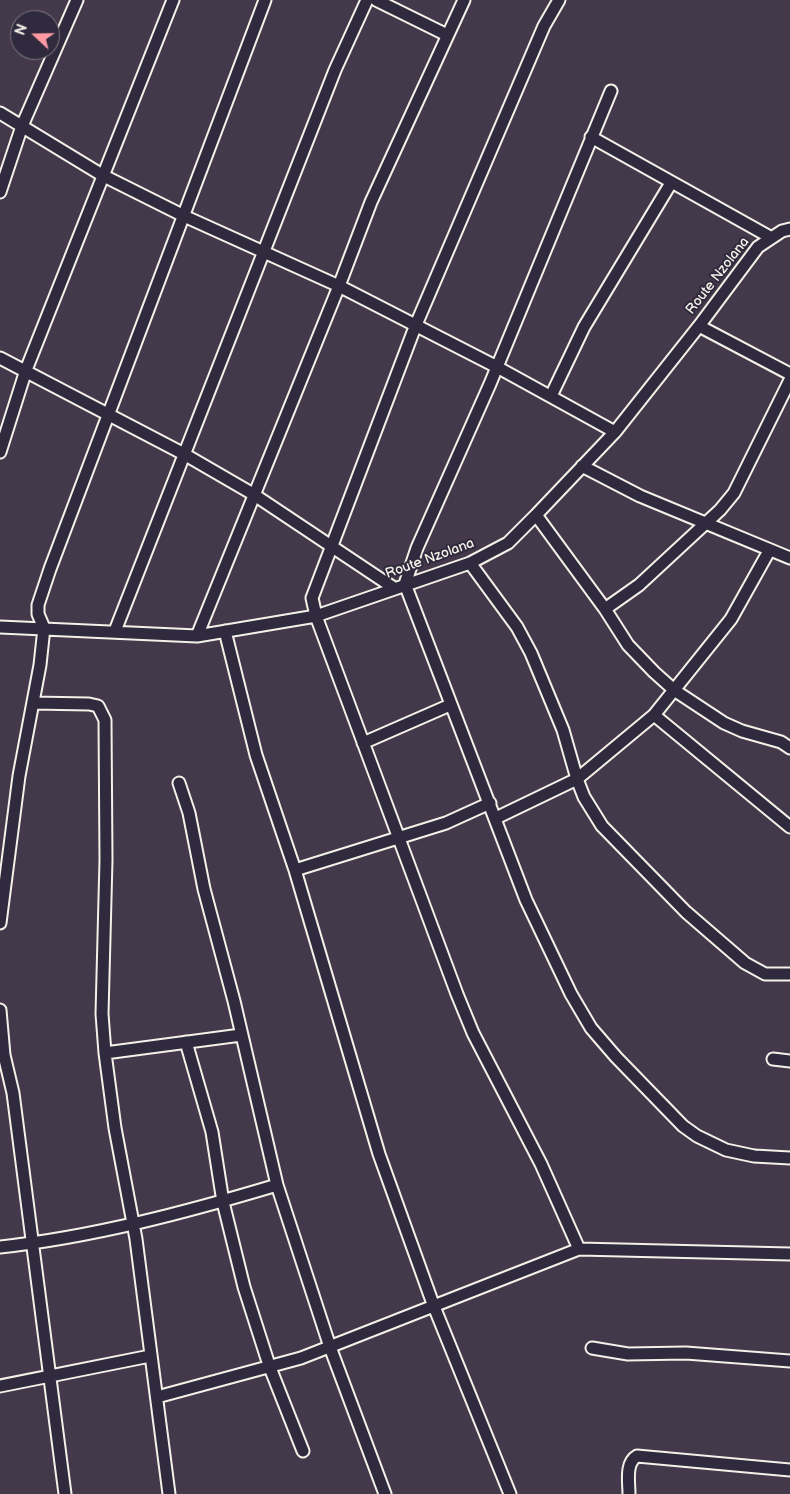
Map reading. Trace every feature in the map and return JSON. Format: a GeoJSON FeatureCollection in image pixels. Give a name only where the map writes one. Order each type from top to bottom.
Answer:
{"type":"FeatureCollection","features":[{"type":"Feature","properties":{"kind":"street"},"geometry":{"type":"LineString","coordinates":[[0,192],[22,126],[78,0]]}},
{"type":"Feature","properties":{"kind":"street"},"geometry":{"type":"LineString","coordinates":[[0,452],[26,370],[173,0]]}},
{"type":"Feature","properties":{"kind":"street"},"geometry":{"type":"LineString","coordinates":[[0,923],[19,776],[44,628],[38,614],[38,605],[108,414],[265,0]]}},
{"type":"Feature","properties":{"kind":"street"},"geometry":{"type":"LineString","coordinates":[[115,631],[335,70],[367,0]]}},
{"type":"Feature","properties":{"kind":"street"},"geometry":{"type":"LineString","coordinates":[[376,0],[448,35]]}},
{"type":"Feature","properties":{"kind":"street"},"geometry":{"type":"LineString","coordinates":[[197,636],[339,286],[371,202],[464,0]]}},
{"type":"Feature","properties":{"kind":"street"},"geometry":{"type":"LineString","coordinates":[[555,2],[416,327],[330,546],[312,598],[316,616],[362,743],[400,838],[423,907],[473,1033],[541,1164],[579,1249]]}},
{"type":"Feature","properties":{"kind":"street"},"geometry":{"type":"LineString","coordinates":[[611,91],[497,367],[435,506],[405,584],[526,900],[572,994],[591,1028],[616,1057],[683,1126],[697,1136],[726,1150],[754,1156],[790,1158]]}},
{"type":"Feature","properties":{"kind":"street"},"geometry":{"type":"LineString","coordinates":[[0,113],[102,175],[184,216],[339,286],[552,396],[614,432]]}},
{"type":"Feature","properties":{"kind":"street"},"geometry":{"type":"LineString","coordinates":[[591,137],[770,238]]}},
{"type":"Feature","properties":{"kind":"street"},"geometry":{"type":"LineString","coordinates":[[552,396],[584,328],[671,183]]}},
{"type":"Feature","properties":{"kind":"street","name":"Route Nzolana"},"geometry":{"type":"LineString","coordinates":[[0,627],[197,636],[316,616],[470,562],[508,543],[614,432],[699,326],[749,257],[770,238],[790,229]]}},
{"type":"Feature","properties":{"kind":"street"},"geometry":{"type":"LineString","coordinates":[[699,326],[790,374]]}},
{"type":"Feature","properties":{"kind":"street"},"geometry":{"type":"LineString","coordinates":[[0,358],[184,454],[254,494],[394,588]]}},
{"type":"Feature","properties":{"kind":"street"},"geometry":{"type":"LineString","coordinates":[[605,609],[639,585],[708,522],[734,493],[790,380]]}},
{"type":"Feature","properties":{"kind":"street"},"geometry":{"type":"LineString","coordinates":[[582,466],[640,496],[708,522],[769,551],[790,558]]}},
{"type":"Feature","properties":{"kind":"street"},"geometry":{"type":"LineString","coordinates":[[536,515],[605,609],[628,644],[674,690],[724,723],[742,731],[781,742],[790,748]]}},
{"type":"Feature","properties":{"kind":"street"},"geometry":{"type":"LineString","coordinates":[[496,818],[577,780],[654,715],[731,619],[769,551]]}},
{"type":"Feature","properties":{"kind":"street"},"geometry":{"type":"LineString","coordinates":[[470,562],[517,627],[531,653],[563,730],[577,780],[584,797],[602,826],[706,931],[754,970],[765,974],[790,974]]}},
{"type":"Feature","properties":{"kind":"street"},"geometry":{"type":"LineString","coordinates":[[225,631],[256,755],[295,870],[380,1154],[433,1304],[510,1494]]}},
{"type":"Feature","properties":{"kind":"street"},"geometry":{"type":"LineString","coordinates":[[33,702],[98,706],[105,720],[106,860],[102,1014],[105,1053],[115,1128],[132,1223],[169,1494]]}},
{"type":"Feature","properties":{"kind":"street"},"geometry":{"type":"LineString","coordinates":[[362,743],[450,705]]}},
{"type":"Feature","properties":{"kind":"street"},"geometry":{"type":"LineString","coordinates":[[654,715],[790,827]]}},
{"type":"Feature","properties":{"kind":"street"},"geometry":{"type":"LineString","coordinates":[[179,783],[189,813],[204,889],[277,1185],[330,1347],[385,1494]]}},
{"type":"Feature","properties":{"kind":"street"},"geometry":{"type":"LineString","coordinates":[[295,870],[446,823],[490,803]]}},
{"type":"Feature","properties":{"kind":"street"},"geometry":{"type":"LineString","coordinates":[[0,1010],[4,1055],[13,1093],[34,1243],[65,1494]]}},
{"type":"Feature","properties":{"kind":"street"},"geometry":{"type":"LineString","coordinates":[[105,1053],[241,1034]]}},
{"type":"Feature","properties":{"kind":"street"},"geometry":{"type":"LineString","coordinates":[[186,1042],[212,1132],[223,1202],[244,1287],[269,1365],[303,1451]]}},
{"type":"Feature","properties":{"kind":"street"},"geometry":{"type":"LineString","coordinates":[[773,1059],[790,1061]]}},
{"type":"Feature","properties":{"kind":"street"},"geometry":{"type":"LineString","coordinates":[[0,1247],[34,1243],[132,1223],[223,1202],[277,1185]]}},
{"type":"Feature","properties":{"kind":"street"},"geometry":{"type":"LineString","coordinates":[[157,1397],[269,1365],[301,1358],[433,1304],[579,1249],[790,1254]]}},
{"type":"Feature","properties":{"kind":"street"},"geometry":{"type":"LineString","coordinates":[[592,1348],[628,1354],[686,1353],[790,1361]]}},
{"type":"Feature","properties":{"kind":"street"},"geometry":{"type":"LineString","coordinates":[[0,1386],[150,1356]]}},
{"type":"Feature","properties":{"kind":"street"},"geometry":{"type":"LineString","coordinates":[[629,1494],[630,1463],[637,1456],[790,1470]]}}]}
